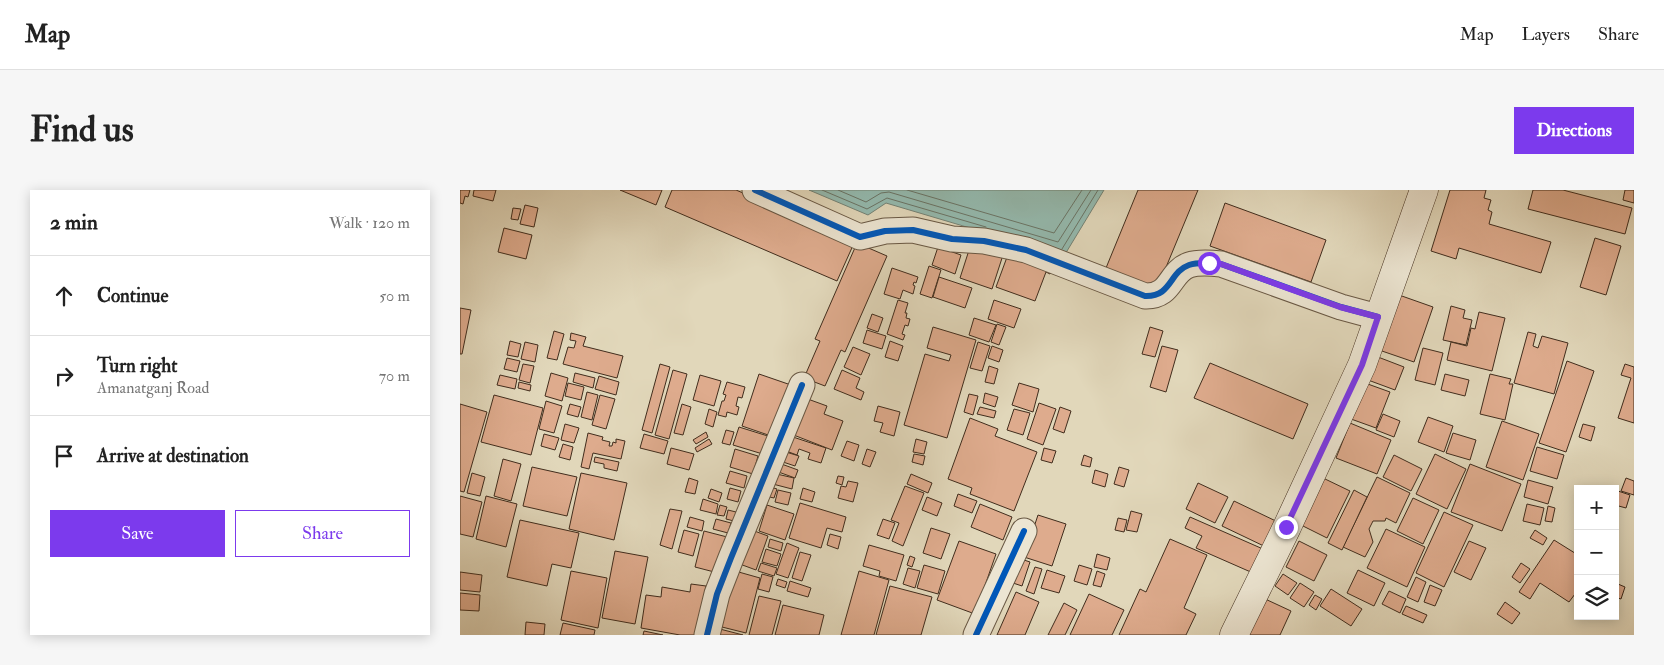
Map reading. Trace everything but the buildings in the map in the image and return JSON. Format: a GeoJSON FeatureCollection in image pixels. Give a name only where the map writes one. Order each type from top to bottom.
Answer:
{"type":"FeatureCollection","features":[{"type":"Feature","properties":{"kind":"main road"},"geometry":{"type":"LineString","coordinates":[[1234,635],[1362,365],[1424,190]]}},
{"type":"Feature","properties":{"kind":"street"},"geometry":{"type":"LineString","coordinates":[[754,190],[860,237],[885,232],[913,230],[952,239],[984,241],[1026,250],[1145,296],[1154,296],[1162,293],[1181,271],[1189,265],[1221,264],[1340,307],[1378,317]]}},
{"type":"Feature","properties":{"kind":"street"},"geometry":{"type":"LineString","coordinates":[[707,635],[717,594],[802,385]]}},
{"type":"Feature","properties":{"kind":"street"},"geometry":{"type":"LineString","coordinates":[[976,635],[1024,531]]}},
{"type":"Feature","properties":{"kind":"water"},"geometry":{"type":"Polygon","coordinates":[[[809,190],[1104,190],[1064,256],[886,203],[868,215],[809,190]]]}},
{"type":"Feature","properties":{"kind":"cycle path"},"geometry":{"type":"LineString","coordinates":[[755,190],[860,237],[885,231],[913,230],[952,239],[984,241],[1026,250],[1145,296],[1160,293],[1182,268],[1189,265],[1200,263],[1221,264],[1341,307],[1378,317]]}},
{"type":"Feature","properties":{"kind":"cycle path"},"geometry":{"type":"LineString","coordinates":[[707,635],[717,594],[802,385]]}},
{"type":"Feature","properties":{"kind":"cycle path"},"geometry":{"type":"LineString","coordinates":[[976,635],[1024,531]]}},
{"type":"Feature","properties":{"kind":"route"},"geometry":{"type":"LineString","coordinates":[[1209,263],[1221,264],[1340,307],[1378,317],[1362,365],[1286,527]]}}]}
